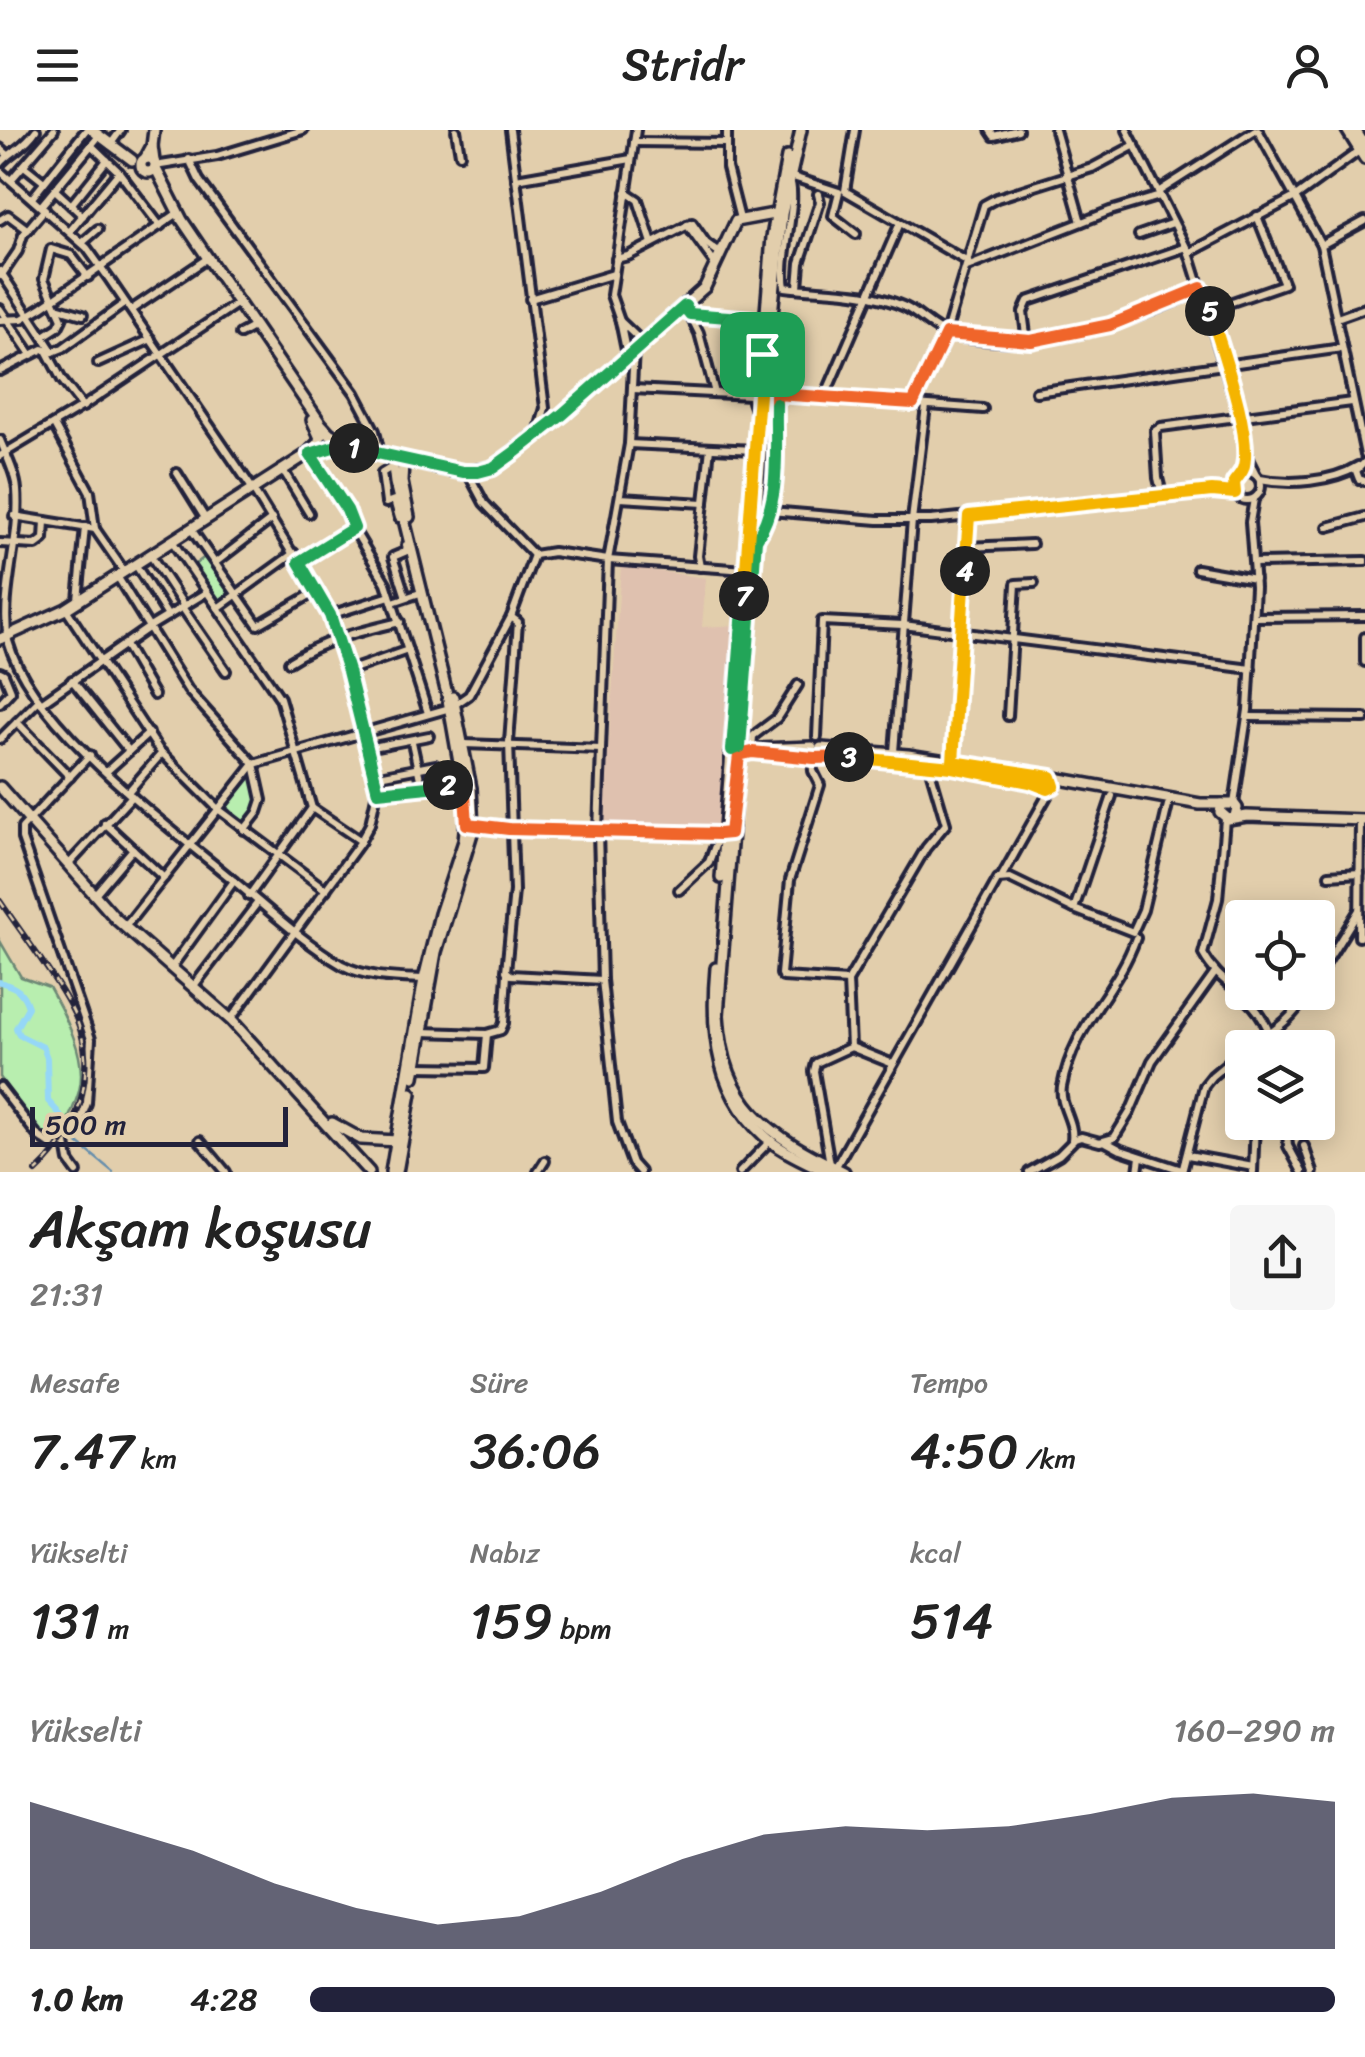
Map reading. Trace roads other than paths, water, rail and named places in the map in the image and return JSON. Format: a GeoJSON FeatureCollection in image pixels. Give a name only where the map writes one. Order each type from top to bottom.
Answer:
{"type":"FeatureCollection","features":[{"type":"Feature","properties":{"kind":"main road"},"geometry":{"type":"LineString","coordinates":[[147,164],[154,130]]}},
{"type":"Feature","properties":{"kind":"main road"},"geometry":{"type":"LineString","coordinates":[[798,130],[778,213],[771,394],[724,834],[712,1032],[726,1081],[748,1118],[770,1141],[834,1169]]}},
{"type":"Feature","properties":{"kind":"main road"},"geometry":{"type":"LineString","coordinates":[[735,752],[758,416],[758,354],[778,213],[798,130]]}},
{"type":"Feature","properties":{"kind":"main road"},"geometry":{"type":"LineString","coordinates":[[1353,131],[1363,152]]}},
{"type":"Feature","properties":{"kind":"main road"},"geometry":{"type":"LineString","coordinates":[[92,132],[147,164],[176,214],[320,424],[327,441]]}},
{"type":"Feature","properties":{"kind":"main road"},"geometry":{"type":"LineString","coordinates":[[4,638],[66,610],[327,441],[396,462],[468,473],[493,468],[538,434],[634,349],[688,310],[705,287],[732,226],[740,218],[778,213]]}},
{"type":"Feature","properties":{"kind":"main road"},"geometry":{"type":"LineString","coordinates":[[394,1172],[436,952],[469,851],[470,824],[464,744],[422,592],[396,462]]}},
{"type":"Feature","properties":{"kind":"main road"},"geometry":{"type":"LineString","coordinates":[[394,1172],[424,980],[470,824],[452,707],[396,462]]}},
{"type":"Feature","properties":{"kind":"main road"},"geometry":{"type":"LineString","coordinates":[[735,752],[815,752],[953,762],[1049,784],[1228,810]]}},
{"type":"Feature","properties":{"kind":"main road"},"geometry":{"type":"LineString","coordinates":[[815,752],[928,764],[1168,805],[1363,818]]}},
{"type":"Feature","properties":{"kind":"main road"},"geometry":{"type":"LineString","coordinates":[[0,786],[125,927],[230,1020],[369,1172]]}},
{"type":"Feature","properties":{"kind":"main road"},"geometry":{"type":"LineString","coordinates":[[724,834],[718,1015],[725,1060],[750,1110],[764,1126],[781,1140],[834,1169]]}},
{"type":"Feature","properties":{"kind":"main road"},"geometry":{"type":"LineString","coordinates":[[318,1112],[361,1139],[396,1141]]}},
{"type":"Feature","properties":{"kind":"street"},"geometry":{"type":"LineString","coordinates":[[8,154],[20,150],[36,130]]}},
{"type":"Feature","properties":{"kind":"street"},"geometry":{"type":"LineString","coordinates":[[3,175],[24,166],[54,130]]}},
{"type":"Feature","properties":{"kind":"street"},"geometry":{"type":"LineString","coordinates":[[109,145],[121,130]]}},
{"type":"Feature","properties":{"kind":"street"},"geometry":{"type":"LineString","coordinates":[[147,164],[217,156],[303,130]]}},
{"type":"Feature","properties":{"kind":"street"},"geometry":{"type":"LineString","coordinates":[[456,130],[460,154]]}},
{"type":"Feature","properties":{"kind":"street"},"geometry":{"type":"LineString","coordinates":[[510,130],[545,408],[538,434]]}},
{"type":"Feature","properties":{"kind":"street"},"geometry":{"type":"LineString","coordinates":[[636,130],[611,295],[634,349],[629,444],[608,560],[598,830],[602,980],[617,1122],[632,1163],[640,1172]]}},
{"type":"Feature","properties":{"kind":"street"},"geometry":{"type":"LineString","coordinates":[[726,130],[730,183],[740,218]]}},
{"type":"Feature","properties":{"kind":"street"},"geometry":{"type":"LineString","coordinates":[[855,130],[845,191],[967,264]]}},
{"type":"Feature","properties":{"kind":"street"},"geometry":{"type":"LineString","coordinates":[[990,130],[992,136],[999,136],[1018,130]]}},
{"type":"Feature","properties":{"kind":"street"},"geometry":{"type":"LineString","coordinates":[[1055,130],[1081,222]]}},
{"type":"Feature","properties":{"kind":"street"},"geometry":{"type":"LineString","coordinates":[[1127,130],[1188,250],[1209,310],[1240,416],[1250,468],[1258,477],[1250,522]]}},
{"type":"Feature","properties":{"kind":"street"},"geometry":{"type":"LineString","coordinates":[[770,511],[912,520],[1212,491],[1257,496],[1268,487],[1342,475],[1362,482],[1352,402],[1321,245],[1257,130],[1159,194],[967,264]]}},
{"type":"Feature","properties":{"kind":"street"},"geometry":{"type":"LineString","coordinates":[[82,407],[62,380],[44,336],[1,274],[43,207],[91,145],[92,132]]}},
{"type":"Feature","properties":{"kind":"street"},"geometry":{"type":"LineString","coordinates":[[32,198],[92,132]]}},
{"type":"Feature","properties":{"kind":"street"},"geometry":{"type":"LineString","coordinates":[[634,142],[726,142]]}},
{"type":"Feature","properties":{"kind":"street"},"geometry":{"type":"LineString","coordinates":[[91,145],[119,172],[160,226]]}},
{"type":"Feature","properties":{"kind":"street"},"geometry":{"type":"LineString","coordinates":[[913,403],[946,334],[980,215],[988,201],[1092,168],[1135,145]]}},
{"type":"Feature","properties":{"kind":"street"},"geometry":{"type":"LineString","coordinates":[[0,148],[8,154]]}},
{"type":"Feature","properties":{"kind":"street"},"geometry":{"type":"LineString","coordinates":[[1027,342],[1023,312],[1028,301],[1188,250],[1297,196],[1363,152]]}},
{"type":"Feature","properties":{"kind":"street"},"geometry":{"type":"LineString","coordinates":[[3,175],[8,154]]}},
{"type":"Feature","properties":{"kind":"street"},"geometry":{"type":"LineString","coordinates":[[189,159],[199,180],[354,394],[376,431],[380,456]]}},
{"type":"Feature","properties":{"kind":"street"},"geometry":{"type":"LineString","coordinates":[[516,179],[631,159]]}},
{"type":"Feature","properties":{"kind":"street"},"geometry":{"type":"LineString","coordinates":[[71,204],[108,160]]}},
{"type":"Feature","properties":{"kind":"street"},"geometry":{"type":"LineString","coordinates":[[24,166],[44,182]]}},
{"type":"Feature","properties":{"kind":"street"},"geometry":{"type":"LineString","coordinates":[[70,231],[119,172]]}},
{"type":"Feature","properties":{"kind":"street"},"geometry":{"type":"LineString","coordinates":[[3,175],[70,231],[102,268],[294,553],[330,615],[348,671],[378,792],[370,824],[230,1020]]}},
{"type":"Feature","properties":{"kind":"street"},"geometry":{"type":"LineString","coordinates":[[788,176],[839,192],[832,216],[856,234]]}},
{"type":"Feature","properties":{"kind":"street"},"geometry":{"type":"LineString","coordinates":[[788,176],[793,187],[784,284],[871,294],[908,308],[946,334],[1027,342],[1110,325],[1201,288]]}},
{"type":"Feature","properties":{"kind":"street"},"geometry":{"type":"LineString","coordinates":[[55,190],[83,216]]}},
{"type":"Feature","properties":{"kind":"street"},"geometry":{"type":"LineString","coordinates":[[626,192],[638,200],[652,243]]}},
{"type":"Feature","properties":{"kind":"street"},"geometry":{"type":"LineString","coordinates":[[798,288],[800,264],[820,202],[818,194]]}},
{"type":"Feature","properties":{"kind":"street"},"geometry":{"type":"LineString","coordinates":[[2,316],[30,314],[56,303],[176,214]]}},
{"type":"Feature","properties":{"kind":"street"},"geometry":{"type":"LineString","coordinates":[[0,220],[8,215],[28,230]]}},
{"type":"Feature","properties":{"kind":"street"},"geometry":{"type":"LineString","coordinates":[[1209,310],[1284,284],[1257,216]]}},
{"type":"Feature","properties":{"kind":"street"},"geometry":{"type":"LineString","coordinates":[[1321,245],[1365,221]]}},
{"type":"Feature","properties":{"kind":"street"},"geometry":{"type":"LineString","coordinates":[[826,396],[900,223]]}},
{"type":"Feature","properties":{"kind":"street"},"geometry":{"type":"LineString","coordinates":[[1140,236],[1174,223]]}},
{"type":"Feature","properties":{"kind":"street"},"geometry":{"type":"LineString","coordinates":[[616,258],[694,224],[706,243],[722,254]]}},
{"type":"Feature","properties":{"kind":"street"},"geometry":{"type":"LineString","coordinates":[[687,225],[716,266]]}},
{"type":"Feature","properties":{"kind":"street"},"geometry":{"type":"LineString","coordinates":[[82,243],[98,229]]}},
{"type":"Feature","properties":{"kind":"street"},"geometry":{"type":"LineString","coordinates":[[44,336],[62,319],[44,279],[51,249],[71,255],[88,277]]}},
{"type":"Feature","properties":{"kind":"street"},"geometry":{"type":"LineString","coordinates":[[0,371],[31,354],[50,352],[206,259]]}},
{"type":"Feature","properties":{"kind":"street"},"geometry":{"type":"LineString","coordinates":[[530,299],[614,274]]}},
{"type":"Feature","properties":{"kind":"street"},"geometry":{"type":"LineString","coordinates":[[56,303],[83,315]]}},
{"type":"Feature","properties":{"kind":"street"},"geometry":{"type":"LineString","coordinates":[[3,455],[237,304]]}},
{"type":"Feature","properties":{"kind":"street"},"geometry":{"type":"LineString","coordinates":[[1337,318],[1365,308]]}},
{"type":"Feature","properties":{"kind":"street"},"geometry":{"type":"LineString","coordinates":[[688,310],[753,319],[758,354],[752,395],[758,416]]}},
{"type":"Feature","properties":{"kind":"street"},"geometry":{"type":"LineString","coordinates":[[688,310],[699,332],[715,392]]}},
{"type":"Feature","properties":{"kind":"street"},"geometry":{"type":"LineString","coordinates":[[2,316],[31,354]]}},
{"type":"Feature","properties":{"kind":"street"},"geometry":{"type":"LineString","coordinates":[[620,321],[634,349]]}},
{"type":"Feature","properties":{"kind":"street"},"geometry":{"type":"LineString","coordinates":[[240,334],[253,327]]}},
{"type":"Feature","properties":{"kind":"street"},"geometry":{"type":"LineString","coordinates":[[98,363],[151,339]]}},
{"type":"Feature","properties":{"kind":"street"},"geometry":{"type":"LineString","coordinates":[[1036,392],[1342,348]]}},
{"type":"Feature","properties":{"kind":"street"},"geometry":{"type":"LineString","coordinates":[[633,389],[752,395]]}},
{"type":"Feature","properties":{"kind":"street"},"geometry":{"type":"LineString","coordinates":[[756,540],[770,511],[771,394],[983,408]]}},
{"type":"Feature","properties":{"kind":"street"},"geometry":{"type":"LineString","coordinates":[[1162,498],[1155,430],[1352,402]]}},
{"type":"Feature","properties":{"kind":"street"},"geometry":{"type":"LineString","coordinates":[[894,752],[912,520],[926,406]]}},
{"type":"Feature","properties":{"kind":"street"},"geometry":{"type":"LineString","coordinates":[[54,425],[90,492],[96,529],[148,628],[188,690],[254,764],[262,793],[261,806],[244,830]]}},
{"type":"Feature","properties":{"kind":"street"},"geometry":{"type":"LineString","coordinates":[[0,440],[17,489],[3,602],[4,638],[17,669],[40,702],[130,794],[295,932],[360,972],[424,980]]}},
{"type":"Feature","properties":{"kind":"street"},"geometry":{"type":"LineString","coordinates":[[629,444],[755,450]]}},
{"type":"Feature","properties":{"kind":"street"},"geometry":{"type":"LineString","coordinates":[[700,567],[710,448]]}},
{"type":"Feature","properties":{"kind":"street"},"geometry":{"type":"LineString","coordinates":[[1245,448],[1237,478],[1238,496],[1250,522],[1255,579],[1248,717],[1228,810],[1218,899],[1203,954],[1215,974],[1260,1010],[1266,1030]]}},
{"type":"Feature","properties":{"kind":"street"},"geometry":{"type":"LineString","coordinates":[[308,454],[347,510],[380,568],[428,714]]}},
{"type":"Feature","properties":{"kind":"street"},"geometry":{"type":"LineString","coordinates":[[1342,475],[1362,460]]}},
{"type":"Feature","properties":{"kind":"street"},"geometry":{"type":"LineString","coordinates":[[396,462],[382,473],[386,503],[394,500],[408,550],[394,557],[406,597]]}},
{"type":"Feature","properties":{"kind":"street"},"geometry":{"type":"LineString","coordinates":[[282,469],[309,513]]}},
{"type":"Feature","properties":{"kind":"street"},"geometry":{"type":"LineString","coordinates":[[1212,491],[1247,472],[1289,482]]}},
{"type":"Feature","properties":{"kind":"street"},"geometry":{"type":"LineString","coordinates":[[176,473],[205,518]]}},
{"type":"Feature","properties":{"kind":"street"},"geometry":{"type":"LineString","coordinates":[[468,473],[484,503],[534,555]]}},
{"type":"Feature","properties":{"kind":"street"},"geometry":{"type":"LineString","coordinates":[[620,498],[704,503]]}},
{"type":"Feature","properties":{"kind":"street"},"geometry":{"type":"LineString","coordinates":[[14,516],[96,529]]}},
{"type":"Feature","properties":{"kind":"street"},"geometry":{"type":"LineString","coordinates":[[953,762],[969,516]]}},
{"type":"Feature","properties":{"kind":"street"},"geometry":{"type":"LineString","coordinates":[[1328,527],[1365,517]]}},
{"type":"Feature","properties":{"kind":"street"},"geometry":{"type":"LineString","coordinates":[[215,563],[272,519]]}},
{"type":"Feature","properties":{"kind":"street"},"geometry":{"type":"LineString","coordinates":[[0,543],[40,543],[44,539],[45,520]]}},
{"type":"Feature","properties":{"kind":"street"},"geometry":{"type":"LineString","coordinates":[[78,602],[85,527]]}},
{"type":"Feature","properties":{"kind":"street"},"geometry":{"type":"LineString","coordinates":[[190,528],[235,596],[260,625],[317,591]]}},
{"type":"Feature","properties":{"kind":"street"},"geometry":{"type":"LineString","coordinates":[[299,562],[354,528]]}},
{"type":"Feature","properties":{"kind":"street"},"geometry":{"type":"LineString","coordinates":[[172,540],[280,698],[312,808],[361,841]]}},
{"type":"Feature","properties":{"kind":"street"},"geometry":{"type":"LineString","coordinates":[[966,547],[1032,544]]}},
{"type":"Feature","properties":{"kind":"street"},"geometry":{"type":"LineString","coordinates":[[534,555],[553,552],[746,570]]}},
{"type":"Feature","properties":{"kind":"street"},"geometry":{"type":"LineString","coordinates":[[218,608],[294,553]]}},
{"type":"Feature","properties":{"kind":"street"},"geometry":{"type":"LineString","coordinates":[[125,927],[254,764],[452,707],[470,695],[511,617],[534,555]]}},
{"type":"Feature","properties":{"kind":"street"},"geometry":{"type":"LineString","coordinates":[[151,556],[226,670]]}},
{"type":"Feature","properties":{"kind":"street"},"geometry":{"type":"LineString","coordinates":[[1254,563],[1365,561]]}},
{"type":"Feature","properties":{"kind":"street"},"geometry":{"type":"LineString","coordinates":[[135,564],[168,616]]}},
{"type":"Feature","properties":{"kind":"street"},"geometry":{"type":"LineString","coordinates":[[1197,569],[1255,579]]}},
{"type":"Feature","properties":{"kind":"street"},"geometry":{"type":"LineString","coordinates":[[1008,716],[1016,584],[1034,583]]}},
{"type":"Feature","properties":{"kind":"street"},"geometry":{"type":"LineString","coordinates":[[0,740],[40,702],[208,592]]}},
{"type":"Feature","properties":{"kind":"street"},"geometry":{"type":"LineString","coordinates":[[330,615],[422,592]]}},
{"type":"Feature","properties":{"kind":"street"},"geometry":{"type":"LineString","coordinates":[[66,610],[162,753],[244,830],[326,890]]}},
{"type":"Feature","properties":{"kind":"street"},"geometry":{"type":"LineString","coordinates":[[1254,617],[1365,616]]}},
{"type":"Feature","properties":{"kind":"street"},"geometry":{"type":"LineString","coordinates":[[422,1032],[487,1034],[498,1032],[504,1023],[506,951],[514,891],[509,745],[518,622],[511,617]]}},
{"type":"Feature","properties":{"kind":"street"},"geometry":{"type":"LineString","coordinates":[[848,980],[781,974],[790,880],[820,785],[815,752],[822,621],[903,625],[1251,669]]}},
{"type":"Feature","properties":{"kind":"street"},"geometry":{"type":"LineString","coordinates":[[289,662],[338,638],[400,622]]}},
{"type":"Feature","properties":{"kind":"street"},"geometry":{"type":"LineString","coordinates":[[1365,636],[1365,662]]}},
{"type":"Feature","properties":{"kind":"street"},"geometry":{"type":"LineString","coordinates":[[124,645],[154,695]]}},
{"type":"Feature","properties":{"kind":"street"},"geometry":{"type":"LineString","coordinates":[[348,671],[409,650]]}},
{"type":"Feature","properties":{"kind":"street"},"geometry":{"type":"LineString","coordinates":[[0,703],[11,691],[2,673],[17,669]]}},
{"type":"Feature","properties":{"kind":"street"},"geometry":{"type":"LineString","coordinates":[[72,680],[129,751]]}},
{"type":"Feature","properties":{"kind":"street"},"geometry":{"type":"LineString","coordinates":[[752,750],[753,736],[777,718],[798,685]]}},
{"type":"Feature","properties":{"kind":"street"},"geometry":{"type":"LineString","coordinates":[[1248,717],[1365,718]]}},
{"type":"Feature","properties":{"kind":"street"},"geometry":{"type":"LineString","coordinates":[[17,722],[70,776]]}},
{"type":"Feature","properties":{"kind":"street"},"geometry":{"type":"LineString","coordinates":[[106,771],[149,733]]}},
{"type":"Feature","properties":{"kind":"street"},"geometry":{"type":"LineString","coordinates":[[378,746],[429,736]]}},
{"type":"Feature","properties":{"kind":"street"},"geometry":{"type":"LineString","coordinates":[[412,742],[422,788]]}},
{"type":"Feature","properties":{"kind":"street"},"geometry":{"type":"LineString","coordinates":[[464,744],[600,749]]}},
{"type":"Feature","properties":{"kind":"street"},"geometry":{"type":"LineString","coordinates":[[70,865],[107,825],[162,753]]}},
{"type":"Feature","properties":{"kind":"street"},"geometry":{"type":"LineString","coordinates":[[60,1143],[67,1133],[77,1130],[87,1103],[91,1039],[22,840],[22,828],[90,755]]}},
{"type":"Feature","properties":{"kind":"street"},"geometry":{"type":"LineString","coordinates":[[851,1047],[848,980],[926,848],[946,824],[928,764]]}},
{"type":"Feature","properties":{"kind":"street"},"geometry":{"type":"LineString","coordinates":[[384,775],[435,765]]}},
{"type":"Feature","properties":{"kind":"street"},"geometry":{"type":"LineString","coordinates":[[378,792],[464,781]]}},
{"type":"Feature","properties":{"kind":"street"},"geometry":{"type":"LineString","coordinates":[[834,1169],[948,963],[1002,877],[1049,784]]}},
{"type":"Feature","properties":{"kind":"street"},"geometry":{"type":"LineString","coordinates":[[1074,909],[1112,796]]}},
{"type":"Feature","properties":{"kind":"street"},"geometry":{"type":"LineString","coordinates":[[1002,877],[1133,932],[1143,910],[1168,805]]}},
{"type":"Feature","properties":{"kind":"street"},"geometry":{"type":"LineString","coordinates":[[249,896],[312,808]]}},
{"type":"Feature","properties":{"kind":"street"},"geometry":{"type":"LineString","coordinates":[[1361,936],[1363,818]]}},
{"type":"Feature","properties":{"kind":"street"},"geometry":{"type":"LineString","coordinates":[[470,824],[512,829],[724,834],[709,862],[679,890]]}},
{"type":"Feature","properties":{"kind":"street"},"geometry":{"type":"LineString","coordinates":[[107,825],[164,878]]}},
{"type":"Feature","properties":{"kind":"street"},"geometry":{"type":"LineString","coordinates":[[94,894],[133,850]]}},
{"type":"Feature","properties":{"kind":"street"},"geometry":{"type":"LineString","coordinates":[[1329,875],[1360,873]]}},
{"type":"Feature","properties":{"kind":"street"},"geometry":{"type":"LineString","coordinates":[[171,969],[234,881]]}},
{"type":"Feature","properties":{"kind":"street"},"geometry":{"type":"LineString","coordinates":[[192,988],[258,902]]}},
{"type":"Feature","properties":{"kind":"street"},"geometry":{"type":"LineString","coordinates":[[1335,947],[1361,907]]}},
{"type":"Feature","properties":{"kind":"street"},"geometry":{"type":"LineString","coordinates":[[1072,1142],[1072,1123],[1060,1096],[1070,1055],[1136,938]]}},
{"type":"Feature","properties":{"kind":"street"},"geometry":{"type":"LineString","coordinates":[[508,974],[602,980]]}},
{"type":"Feature","properties":{"kind":"street"},"geometry":{"type":"LineString","coordinates":[[1106,1142],[1122,1128],[1152,1062],[1215,974]]}},
{"type":"Feature","properties":{"kind":"street"},"geometry":{"type":"LineString","coordinates":[[1275,1030],[1297,1010]]}},
{"type":"Feature","properties":{"kind":"street"},"geometry":{"type":"LineString","coordinates":[[416,1067],[482,1069],[487,1034]]}},
{"type":"Feature","properties":{"kind":"street"},"geometry":{"type":"LineString","coordinates":[[834,1169],[814,1066],[851,1047],[893,1064]]}},
{"type":"Feature","properties":{"kind":"street"},"geometry":{"type":"LineString","coordinates":[[1029,1172],[1081,1137],[1106,1142],[1108,1146],[1182,1171],[1204,1086],[1225,1066]]}},
{"type":"Feature","properties":{"kind":"street"},"geometry":{"type":"LineString","coordinates":[[0,1087],[37,1135],[51,1145],[66,1144],[69,1161],[77,1172]]}},
{"type":"Feature","properties":{"kind":"street"},"geometry":{"type":"LineString","coordinates":[[1188,1155],[1253,1170],[1254,1140]]}},
{"type":"Feature","properties":{"kind":"street"},"geometry":{"type":"LineString","coordinates":[[1288,1140],[1302,1172]]}},
{"type":"Feature","properties":{"kind":"street"},"geometry":{"type":"LineString","coordinates":[[200,1141],[226,1172]]}},
{"type":"Feature","properties":{"kind":"street"},"geometry":{"type":"LineString","coordinates":[[740,1172],[770,1141]]}},
{"type":"Feature","properties":{"kind":"street"},"geometry":{"type":"LineString","coordinates":[[1304,1146],[1313,1172]]}},
{"type":"Feature","properties":{"kind":"street"},"geometry":{"type":"LineString","coordinates":[[1138,1172],[1140,1156]]}},
{"type":"Feature","properties":{"kind":"street"},"geometry":{"type":"LineString","coordinates":[[538,1172],[545,1161]]}},
{"type":"Feature","properties":{"kind":"waterway"},"geometry":{"type":"LineString","coordinates":[[0,982],[24,997],[28,1007],[16,1028],[19,1035],[43,1047],[48,1101],[73,1139]]}},
{"type":"Feature","properties":{"kind":"waterway"},"geometry":{"type":"LineString","coordinates":[[73,1139],[113,1172]]}},
{"type":"Feature","properties":{"kind":"railway"},"geometry":{"type":"LineString","coordinates":[[0,901],[69,1004],[84,1049],[85,1072],[75,1116],[52,1155],[36,1172]]}}]}
